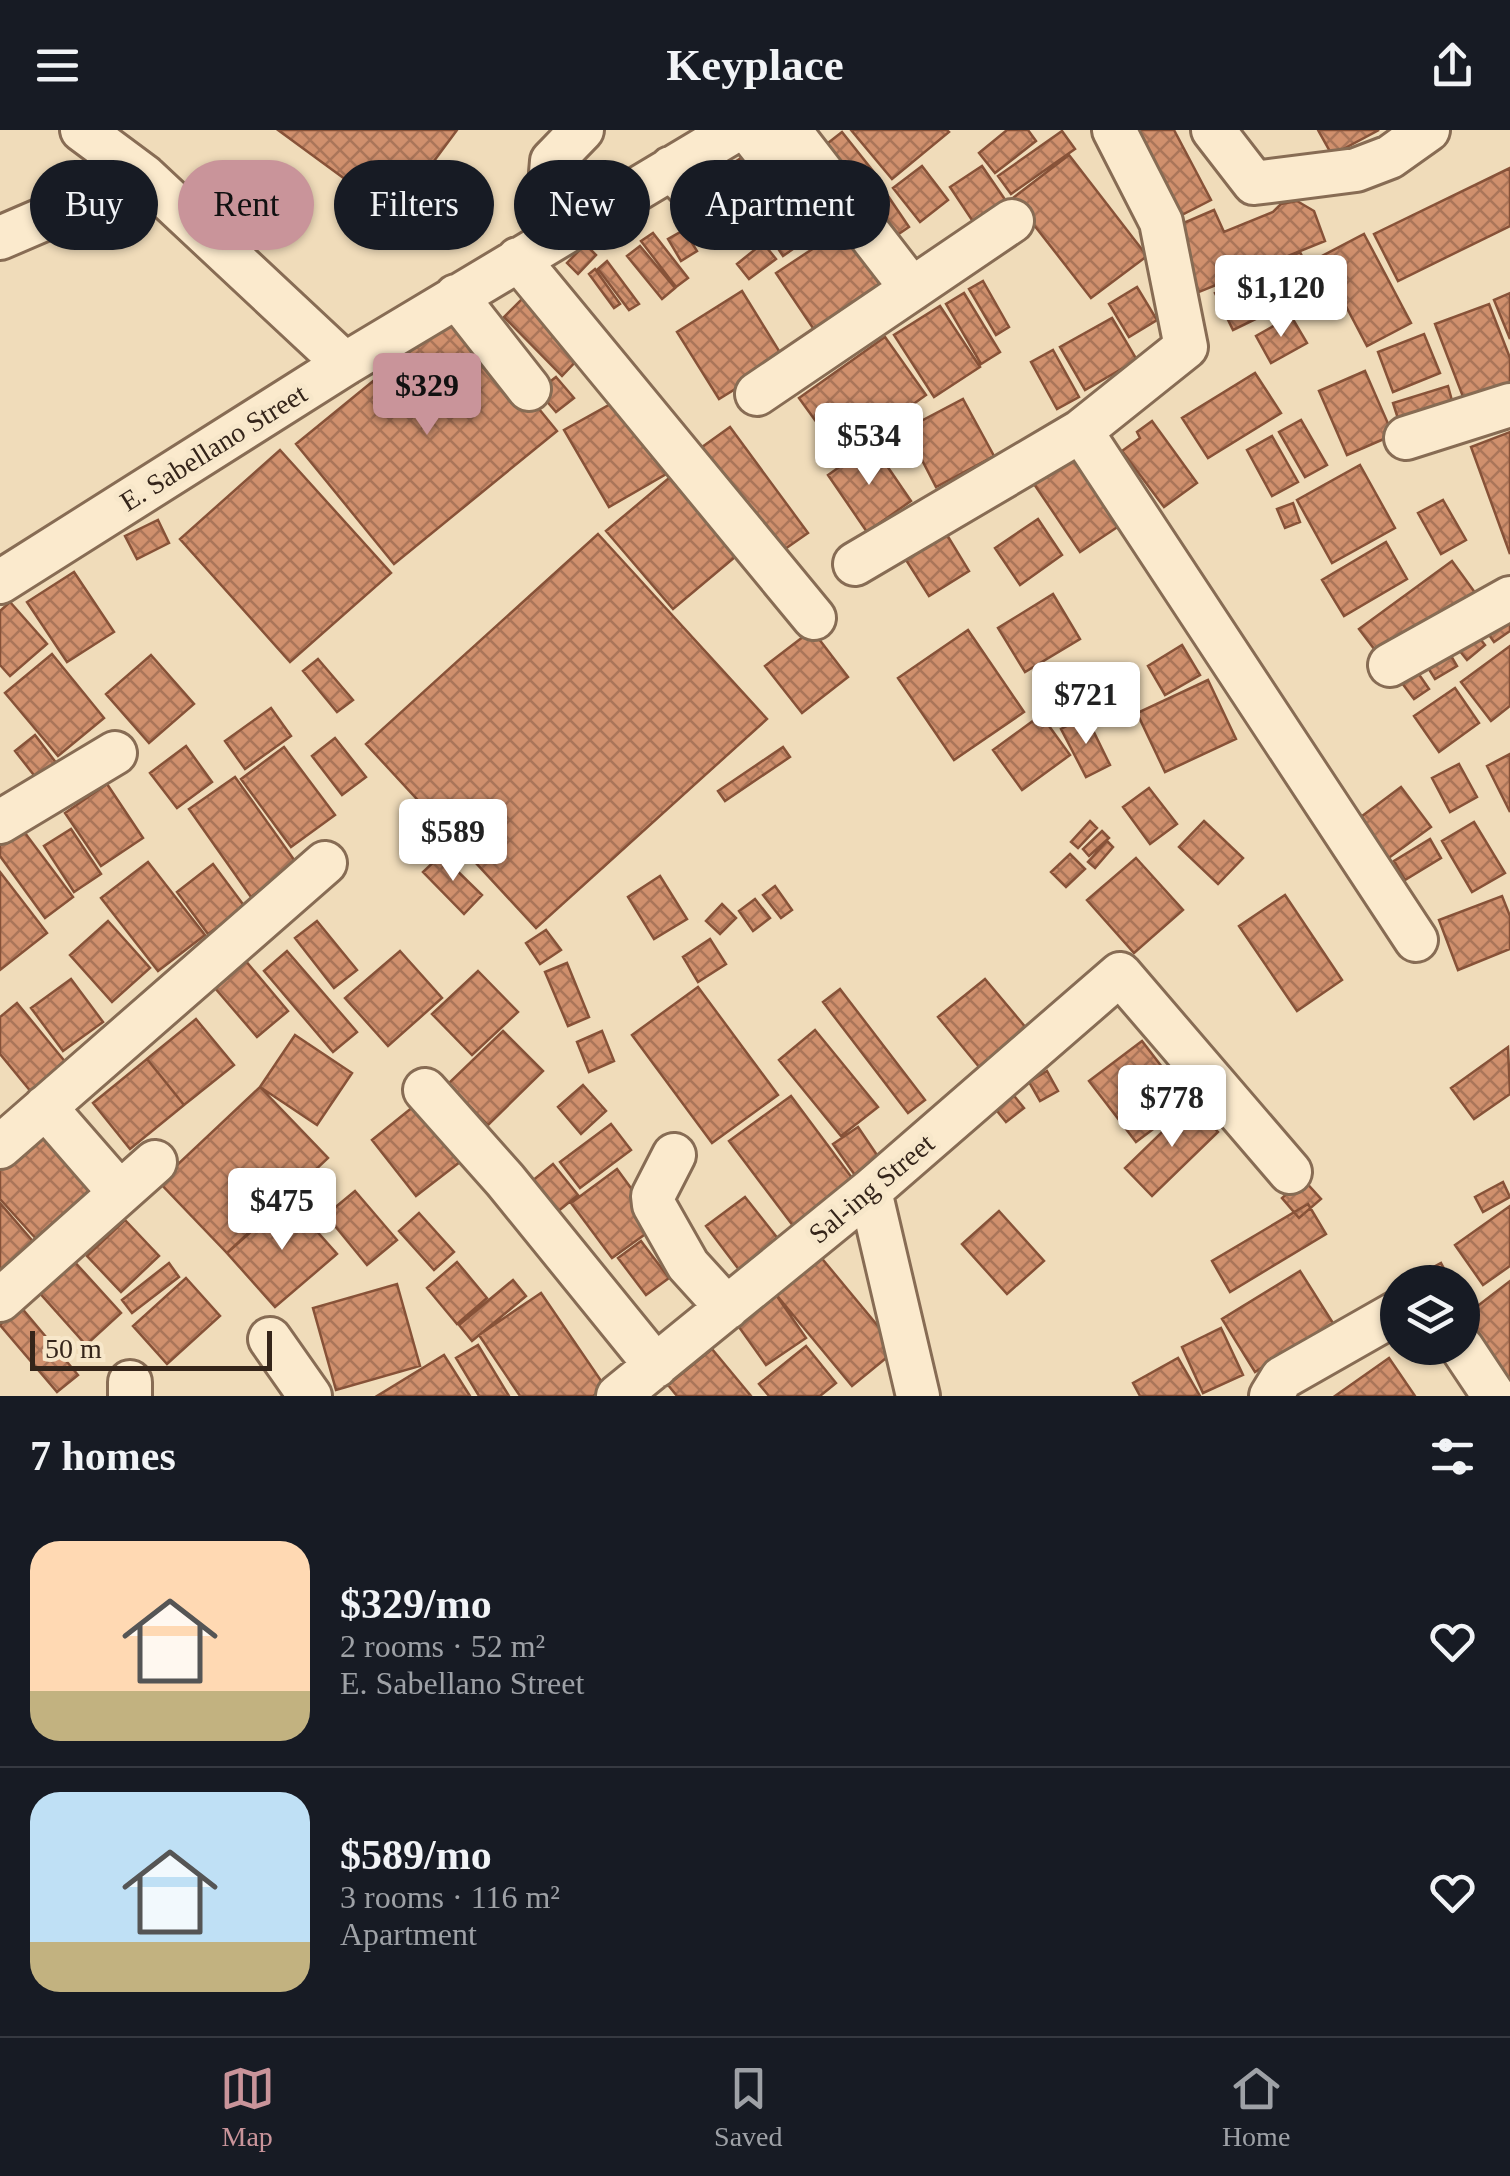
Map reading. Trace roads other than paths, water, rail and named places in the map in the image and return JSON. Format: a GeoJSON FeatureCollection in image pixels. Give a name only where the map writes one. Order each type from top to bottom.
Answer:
{"type":"FeatureCollection","features":[{"type":"Feature","properties":{"kind":"street"},"geometry":{"type":"LineString","coordinates":[[82,130],[122,160]]}},
{"type":"Feature","properties":{"kind":"street"},"geometry":{"type":"LineString","coordinates":[[552,160],[582,130]]}},
{"type":"Feature","properties":{"kind":"street","name":"E. Sabellano Street"},"geometry":{"type":"LineString","coordinates":[[685,160],[736,130]]}},
{"type":"Feature","properties":{"kind":"street"},"geometry":{"type":"LineString","coordinates":[[748,130],[771,160]]}},
{"type":"Feature","properties":{"kind":"street"},"geometry":{"type":"LineString","coordinates":[[789,130],[912,289]]}},
{"type":"Feature","properties":{"kind":"street"},"geometry":{"type":"LineString","coordinates":[[855,564],[1081,431],[1186,348],[1160,222],[1114,130]]}},
{"type":"Feature","properties":{"kind":"street"},"geometry":{"type":"LineString","coordinates":[[1213,130],[1254,184],[1356,170],[1390,157],[1428,130]]}},
{"type":"Feature","properties":{"kind":"street"},"geometry":{"type":"LineString","coordinates":[[158,189],[345,364]]}},
{"type":"Feature","properties":{"kind":"street"},"geometry":{"type":"LineString","coordinates":[[757,394],[1012,221]]}},
{"type":"Feature","properties":{"kind":"street"},"geometry":{"type":"LineString","coordinates":[[0,238],[30,225]]}},
{"type":"Feature","properties":{"kind":"street","name":"E. Sabellano Street"},"geometry":{"type":"LineString","coordinates":[[0,582],[533,250]]}},
{"type":"Feature","properties":{"kind":"street"},"geometry":{"type":"LineString","coordinates":[[518,259],[814,618]]}},
{"type":"Feature","properties":{"kind":"street"},"geometry":{"type":"LineString","coordinates":[[456,296],[529,389]]}},
{"type":"Feature","properties":{"kind":"street"},"geometry":{"type":"LineString","coordinates":[[1406,438],[1510,405]]}},
{"type":"Feature","properties":{"kind":"street"},"geometry":{"type":"LineString","coordinates":[[1081,431],[1416,940]]}},
{"type":"Feature","properties":{"kind":"street"},"geometry":{"type":"LineString","coordinates":[[1390,665],[1510,598]]}},
{"type":"Feature","properties":{"kind":"street"},"geometry":{"type":"LineString","coordinates":[[0,822],[115,753]]}},
{"type":"Feature","properties":{"kind":"street"},"geometry":{"type":"LineString","coordinates":[[0,1146],[326,863]]}},
{"type":"Feature","properties":{"kind":"street","name":"Sal-ing Street"},"geometry":{"type":"LineString","coordinates":[[640,1385],[1120,974],[1290,1172]]}},
{"type":"Feature","properties":{"kind":"street"},"geometry":{"type":"LineString","coordinates":[[425,1090],[505,1180],[640,1385]]}},
{"type":"Feature","properties":{"kind":"street"},"geometry":{"type":"LineString","coordinates":[[45,1108],[120,1194]]}},
{"type":"Feature","properties":{"kind":"street"},"geometry":{"type":"LineString","coordinates":[[674,1155],[654,1196],[654,1205],[688,1265],[727,1308]]}},
{"type":"Feature","properties":{"kind":"street"},"geometry":{"type":"LineString","coordinates":[[0,1300],[155,1162]]}},
{"type":"Feature","properties":{"kind":"street"},"geometry":{"type":"LineString","coordinates":[[870,1191],[918,1396]]}},
{"type":"Feature","properties":{"kind":"street"},"geometry":{"type":"LineString","coordinates":[[1270,1396],[1282,1378],[1380,1322]]}},
{"type":"Feature","properties":{"kind":"street"},"geometry":{"type":"LineString","coordinates":[[270,1338],[310,1396]]}},
{"type":"Feature","properties":{"kind":"street"},"geometry":{"type":"LineString","coordinates":[[1473,1365],[1494,1396]]}}]}
